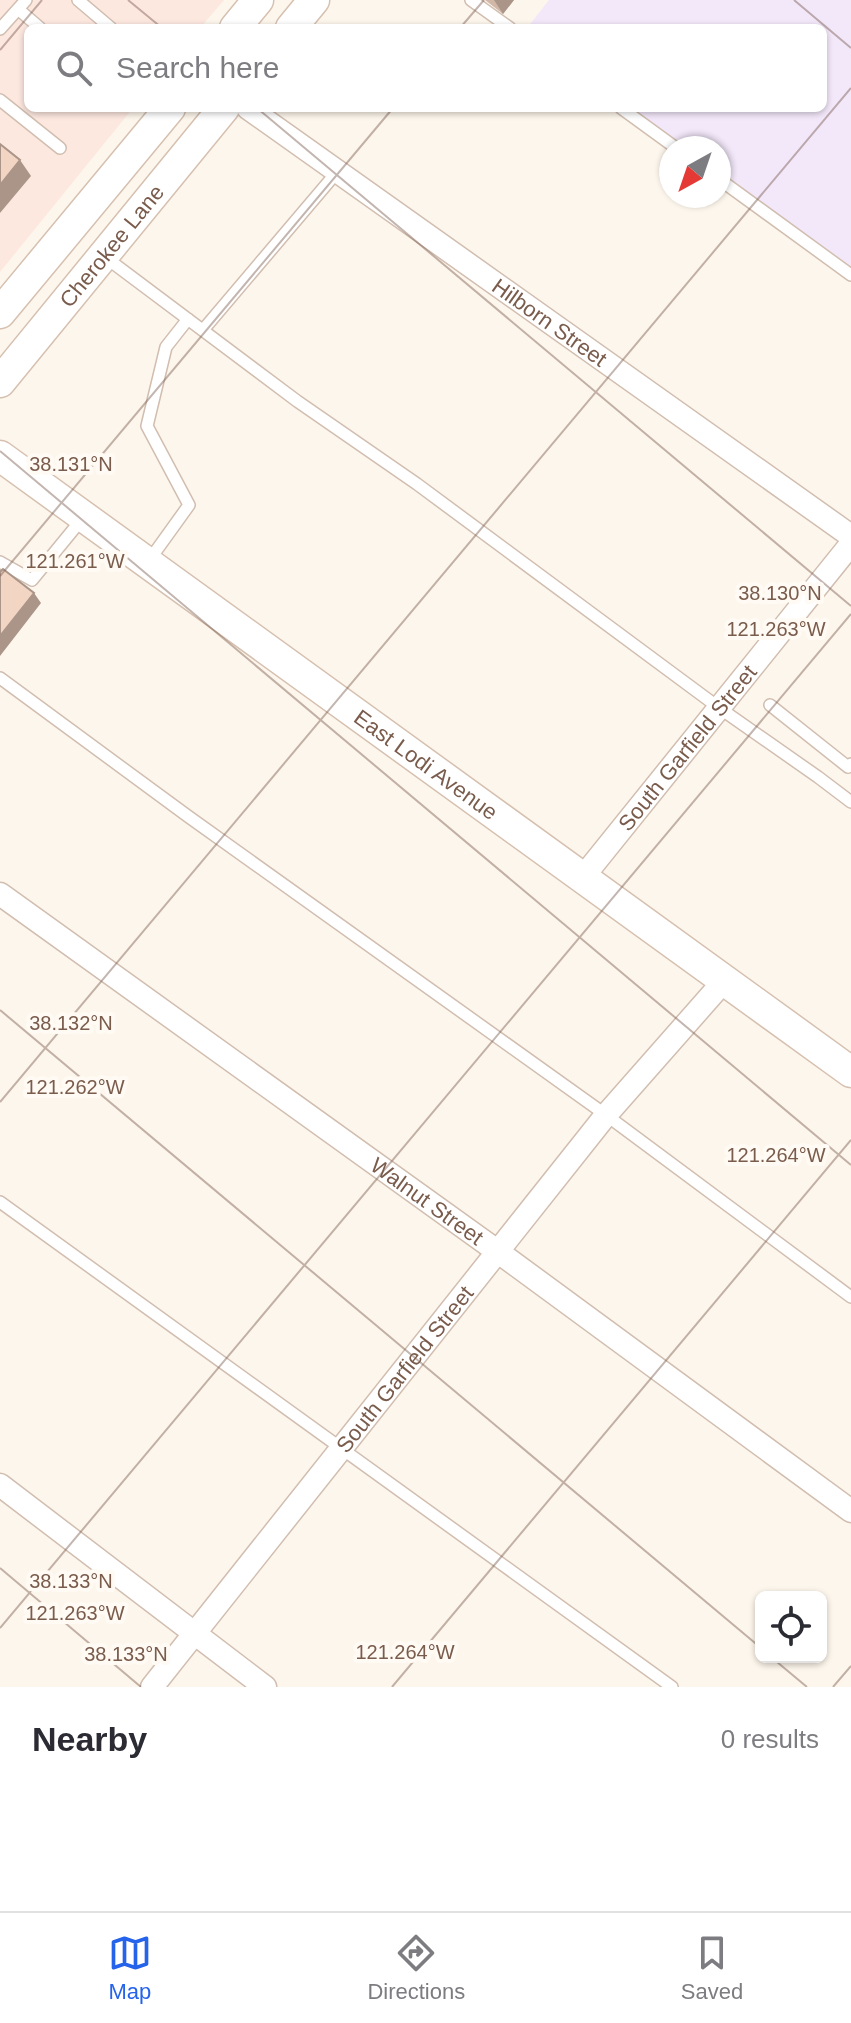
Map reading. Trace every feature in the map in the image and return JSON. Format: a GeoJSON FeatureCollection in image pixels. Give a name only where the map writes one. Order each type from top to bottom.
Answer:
{"type":"FeatureCollection","features":[{"type":"Feature","properties":{"kind":"main road"},"geometry":{"type":"LineString","coordinates":[[238,24],[258,0]]}},
{"type":"Feature","properties":{"kind":"main road"},"geometry":{"type":"LineString","coordinates":[[294,24],[314,0]]}},
{"type":"Feature","properties":{"kind":"main road","name":"Cherokee Lane"},"geometry":{"type":"LineString","coordinates":[[0,313],[167,112]]}},
{"type":"Feature","properties":{"kind":"main road","name":"Cherokee Lane"},"geometry":{"type":"LineString","coordinates":[[0,382],[221,112]]}},
{"type":"Feature","properties":{"kind":"main road","name":"East Lodi Avenue"},"geometry":{"type":"LineString","coordinates":[[0,456],[851,1072]]}},
{"type":"Feature","properties":{"kind":"street","name":"Hilborn Street"},"geometry":{"type":"LineString","coordinates":[[254,112],[851,536]]}},
{"type":"Feature","properties":{"kind":"street","name":"South Garfield Street"},"geometry":{"type":"LineString","coordinates":[[583,877],[851,544]]}},
{"type":"Feature","properties":{"kind":"street","name":"Walnut Street"},"geometry":{"type":"LineString","coordinates":[[0,894],[497,1251],[851,1511]]}},
{"type":"Feature","properties":{"kind":"street","name":"South Garfield Street"},"geometry":{"type":"LineString","coordinates":[[152,1687],[606,1115],[724,981]]}},
{"type":"Feature","properties":{"kind":"street"},"geometry":{"type":"LineString","coordinates":[[0,1485],[265,1687]]}},
{"type":"Feature","properties":{"kind":"lane"},"geometry":{"type":"LineString","coordinates":[[78,0],[106,24]]}},
{"type":"Feature","properties":{"kind":"lane"},"geometry":{"type":"LineString","coordinates":[[471,0],[504,24]]}},
{"type":"Feature","properties":{"kind":"lane"},"geometry":{"type":"LineString","coordinates":[[3,22],[22,5],[37,24]]}},
{"type":"Feature","properties":{"kind":"lane"},"geometry":{"type":"LineString","coordinates":[[0,100],[60,148]]}},
{"type":"Feature","properties":{"kind":"lane"},"geometry":{"type":"LineString","coordinates":[[626,112],[660,136]]}},
{"type":"Feature","properties":{"kind":"lane"},"geometry":{"type":"LineString","coordinates":[[203,330],[337,172]]}},
{"type":"Feature","properties":{"kind":"lane"},"geometry":{"type":"LineString","coordinates":[[731,188],[851,275]]}},
{"type":"Feature","properties":{"kind":"lane"},"geometry":{"type":"LineString","coordinates":[[103,256],[297,401],[417,484],[851,802]]}},
{"type":"Feature","properties":{"kind":"lane"},"geometry":{"type":"LineString","coordinates":[[147,562],[189,505],[147,426],[166,347],[188,319]]}},
{"type":"Feature","properties":{"kind":"lane"},"geometry":{"type":"LineString","coordinates":[[0,562],[32,580],[84,517]]}},
{"type":"Feature","properties":{"kind":"lane"},"geometry":{"type":"LineString","coordinates":[[0,678],[606,1115],[851,1297]]}},
{"type":"Feature","properties":{"kind":"lane"},"geometry":{"type":"LineString","coordinates":[[770,705],[848,767],[851,764]]}},
{"type":"Feature","properties":{"kind":"lane"},"geometry":{"type":"LineString","coordinates":[[0,1202],[672,1687]]}},
{"type":"Feature","properties":{"kind":"shaded area"},"geometry":{"type":"Polygon","coordinates":[[[0,0],[224,0],[203,24],[24,24],[24,112],[130,112],[0,272],[0,0]]]}},
{"type":"Feature","properties":{"kind":"shaded area"},"geometry":{"type":"Polygon","coordinates":[[[549,0],[851,0],[851,266],[731,181],[731,136],[667,136],[634,112],[827,112],[827,24],[530,24],[549,0]]]}},
{"type":"Feature","properties":{"kind":"building"},"geometry":{"type":"Polygon","coordinates":[[[0,144],[20,160],[0,185],[0,144]]]}},
{"type":"Feature","properties":{"kind":"building"},"geometry":{"type":"Polygon","coordinates":[[[3,569],[34,593],[0,636],[0,572],[3,569]]]}}]}
